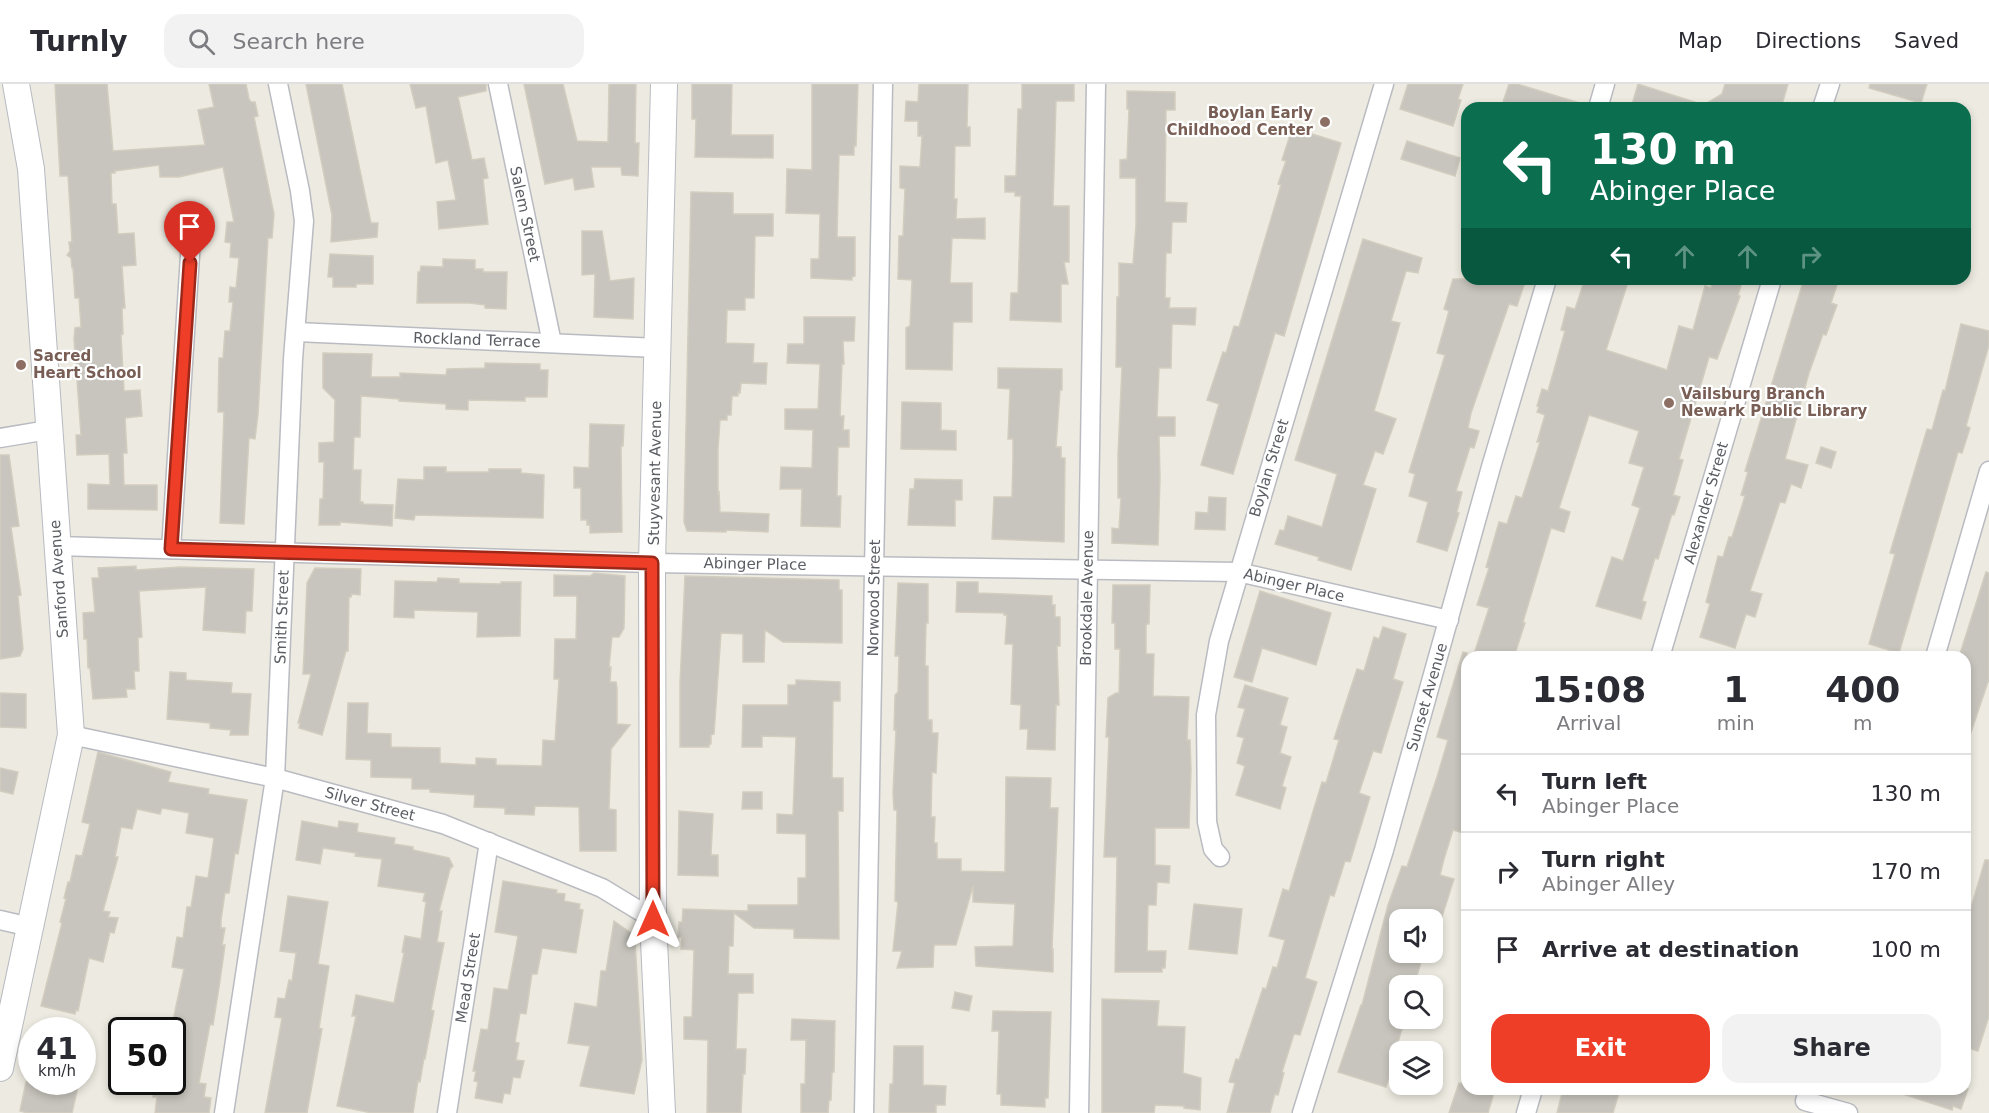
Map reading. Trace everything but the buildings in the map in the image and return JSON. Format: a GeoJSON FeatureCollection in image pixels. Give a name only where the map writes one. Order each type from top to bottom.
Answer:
{"type":"FeatureCollection","features":[{"type":"Feature","properties":{"kind":"main road","name":"Sanford Avenue"},"geometry":{"type":"LineString","coordinates":[[0,1068],[71,735],[31,169],[16,84]]}},
{"type":"Feature","properties":{"kind":"main road","name":"Stuyvesant Avenue"},"geometry":{"type":"LineString","coordinates":[[662,1113],[653,919],[652,563],[664,84]]}},
{"type":"Feature","properties":{"kind":"street","name":"Smith Street"},"geometry":{"type":"LineString","coordinates":[[224,1113],[275,778],[296,332],[304,221],[278,84]]}},
{"type":"Feature","properties":{"kind":"street","name":"Salem Street"},"geometry":{"type":"LineString","coordinates":[[498,84],[552,343]]}},
{"type":"Feature","properties":{"kind":"street","name":"Norwood Street"},"geometry":{"type":"LineString","coordinates":[[864,1113],[883,84]]}},
{"type":"Feature","properties":{"kind":"street","name":"Brookdale Avenue"},"geometry":{"type":"LineString","coordinates":[[1078,1113],[1096,84]]}},
{"type":"Feature","properties":{"kind":"street","name":"Boylan Street"},"geometry":{"type":"LineString","coordinates":[[1220,857],[1213,849],[1208,822],[1206,715],[1219,641],[1384,84]]}},
{"type":"Feature","properties":{"kind":"street"},"geometry":{"type":"LineString","coordinates":[[1600,102],[1605,84]]}},
{"type":"Feature","properties":{"kind":"street"},"geometry":{"type":"LineString","coordinates":[[1824,102],[1830,84]]}},
{"type":"Feature","properties":{"kind":"street"},"geometry":{"type":"LineString","coordinates":[[171,549],[191,240]]}},
{"type":"Feature","properties":{"kind":"street","name":"Sunset Avenue"},"geometry":{"type":"LineString","coordinates":[[1302,1113],[1384,849],[1491,467],[1545,285]]}},
{"type":"Feature","properties":{"kind":"street","name":"Alexander Street"},"geometry":{"type":"LineString","coordinates":[[1662,651],[1770,285]]}},
{"type":"Feature","properties":{"kind":"street","name":"Rockland Terrace"},"geometry":{"type":"LineString","coordinates":[[296,332],[658,348]]}},
{"type":"Feature","properties":{"kind":"street"},"geometry":{"type":"LineString","coordinates":[[0,438],[48,430]]}},
{"type":"Feature","properties":{"kind":"street"},"geometry":{"type":"LineString","coordinates":[[1937,651],[1989,471]]}},
{"type":"Feature","properties":{"kind":"street","name":"Abinger Place"},"geometry":{"type":"LineString","coordinates":[[57,546],[652,563],[1238,572],[1449,620]]}},
{"type":"Feature","properties":{"kind":"street","name":"Silver Street"},"geometry":{"type":"LineString","coordinates":[[71,735],[275,778],[443,824],[602,888],[653,919]]}},
{"type":"Feature","properties":{"kind":"street","name":"Mead Street"},"geometry":{"type":"LineString","coordinates":[[447,1113],[489,842]]}},
{"type":"Feature","properties":{"kind":"street"},"geometry":{"type":"LineString","coordinates":[[0,920],[30,927]]}},
{"type":"Feature","properties":{"kind":"street"},"geometry":{"type":"LineString","coordinates":[[1526,1113],[1531,1095]]}},
{"type":"Feature","properties":{"kind":"street"},"geometry":{"type":"LineString","coordinates":[[1807,1095],[1848,1113]]}},
{"type":"Feature","properties":{"kind":"place","name":"Boylan Early Childhood Center"},"geometry":{"type":"Point","coordinates":[1325,122]}},
{"type":"Feature","properties":{"kind":"place","name":"Sacred Heart School"},"geometry":{"type":"Point","coordinates":[21,365]}},
{"type":"Feature","properties":{"kind":"place","name":"Vailsburg Branch Newark Public Library"},"geometry":{"type":"Point","coordinates":[1669,403]}},
{"type":"Feature","properties":{"kind":"route"},"geometry":{"type":"LineString","coordinates":[[190,263],[171,549],[652,563],[653,919]]}}]}
